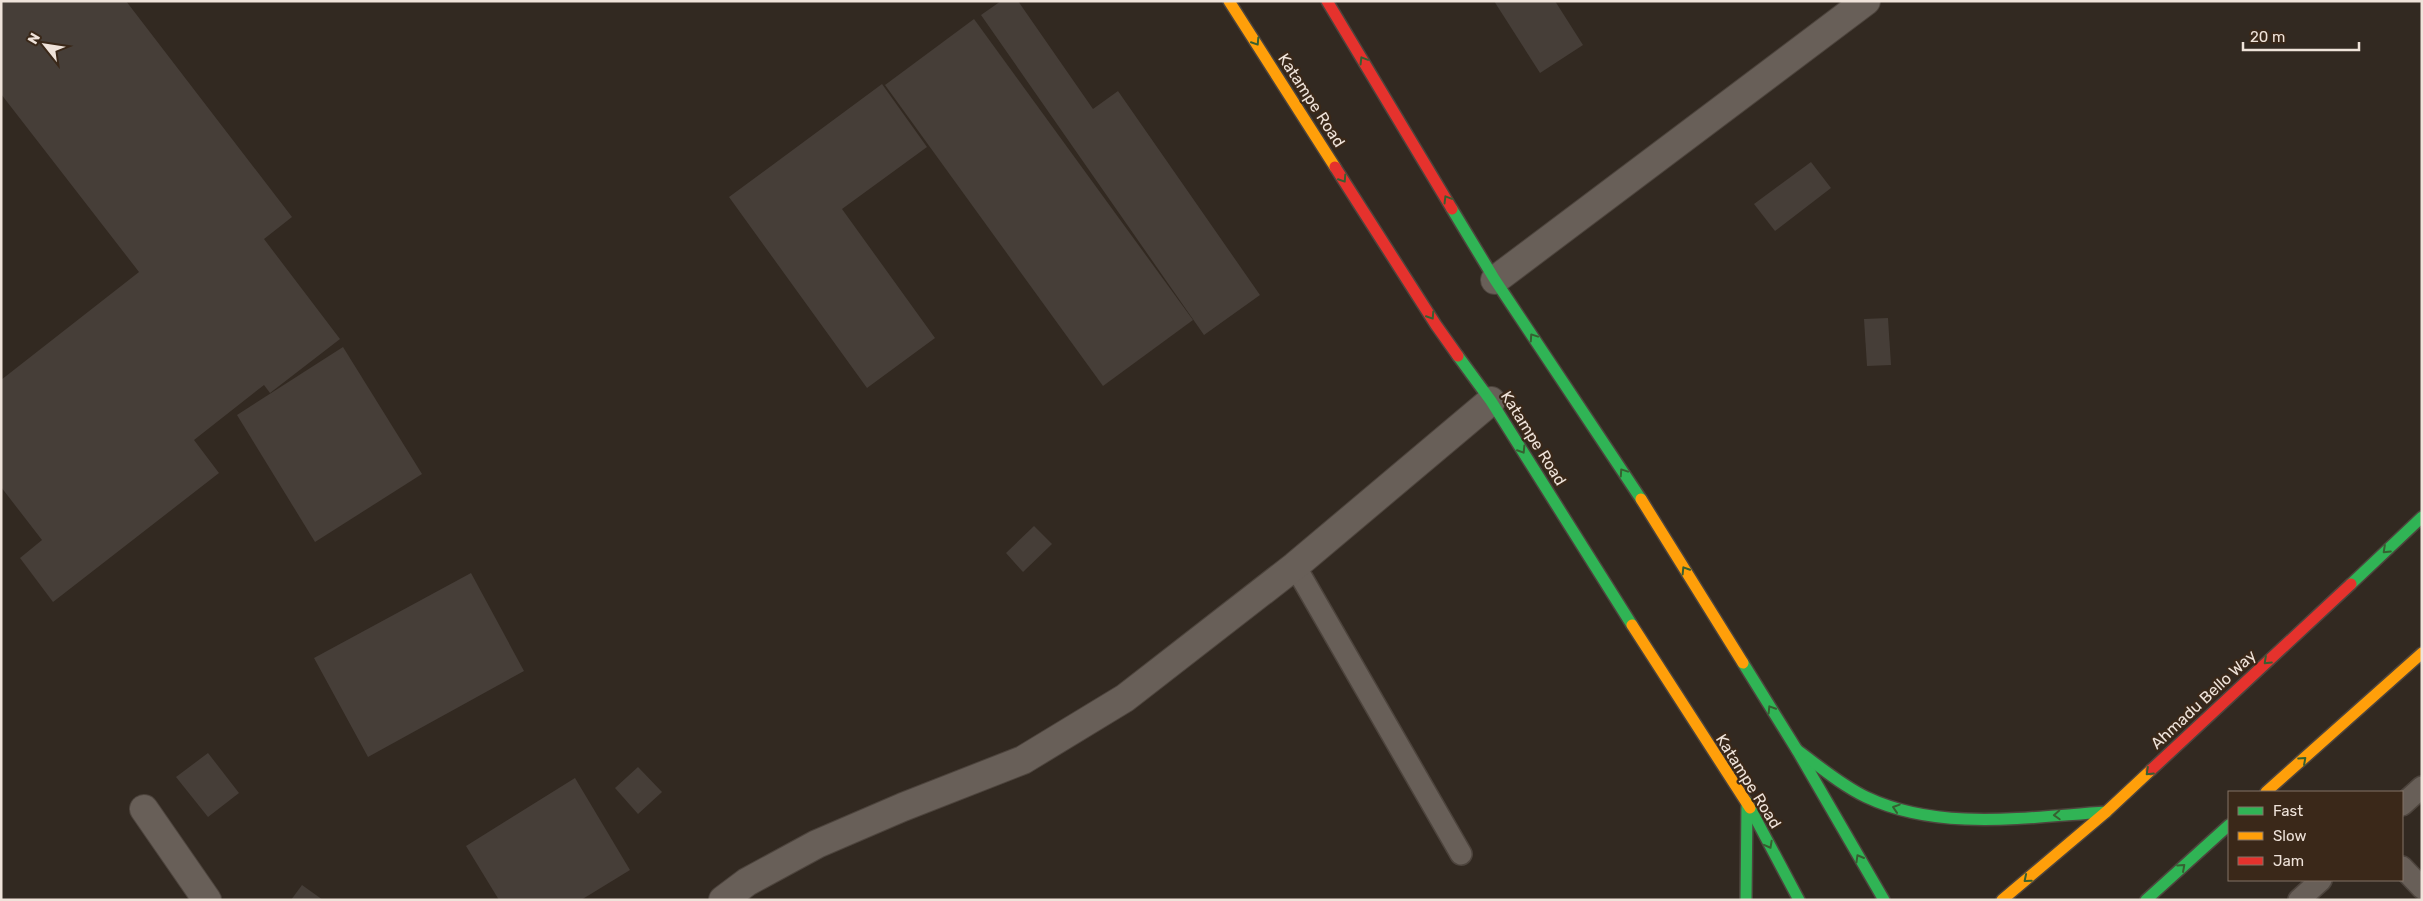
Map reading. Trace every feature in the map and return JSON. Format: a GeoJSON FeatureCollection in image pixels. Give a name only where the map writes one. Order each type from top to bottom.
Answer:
{"type":"FeatureCollection","features":[{"type":"Feature","properties":{"kind":"main road","name":"Katampe Road"},"geometry":{"type":"LineString","coordinates":[[1229,1],[1436,325],[1491,401],[1708,745],[1747,802],[1799,900]]}},
{"type":"Feature","properties":{"kind":"main road"},"geometry":{"type":"LineString","coordinates":[[1327,1],[1496,280],[1650,513],[1796,750],[1884,900]]}},
{"type":"Feature","properties":{"kind":"main road","name":"Ahmadu Bello Way"},"geometry":{"type":"LineString","coordinates":[[2002,900],[2106,812],[2422,517]]}},
{"type":"Feature","properties":{"kind":"main road"},"geometry":{"type":"LineString","coordinates":[[2267,791],[2422,653]]}},
{"type":"Feature","properties":{"kind":"main road"},"geometry":{"type":"LineString","coordinates":[[1796,750],[1866,798],[1918,815],[1973,820],[2106,812]]}},
{"type":"Feature","properties":{"kind":"main road"},"geometry":{"type":"LineString","coordinates":[[1746,900],[1747,802]]}},
{"type":"Feature","properties":{"kind":"main road"},"geometry":{"type":"LineString","coordinates":[[2146,900],[2228,826]]}},
{"type":"Feature","properties":{"kind":"street"},"geometry":{"type":"LineString","coordinates":[[1496,280],[1866,1]]}},
{"type":"Feature","properties":{"kind":"street"},"geometry":{"type":"LineString","coordinates":[[723,900],[747,882],[817,844],[903,807],[1023,760],[1125,698],[1295,566],[1491,401]]}},
{"type":"Feature","properties":{"kind":"street"},"geometry":{"type":"LineString","coordinates":[[144,809],[207,900]]}},
{"type":"Feature","properties":{"kind":"lane"},"geometry":{"type":"LineString","coordinates":[[1295,566],[1461,854]]}},
{"type":"Feature","properties":{"kind":"lane"},"geometry":{"type":"LineString","coordinates":[[2403,804],[2422,787]]}},
{"type":"Feature","properties":{"kind":"lane"},"geometry":{"type":"LineString","coordinates":[[2403,867],[2422,888]]}},
{"type":"Feature","properties":{"kind":"lane"},"geometry":{"type":"LineString","coordinates":[[2299,900],[2320,881]]}},
{"type":"Feature","properties":{"kind":"building"},"geometry":{"type":"Polygon","coordinates":[[[1,1],[126,1],[292,217],[264,239],[340,339],[270,393],[264,385],[194,440],[219,473],[53,602],[20,558],[42,540],[1,487],[1,380],[139,272],[1,94],[1,1]]]}},
{"type":"Feature","properties":{"kind":"building"},"geometry":{"type":"Polygon","coordinates":[[[1001,1],[1018,1],[1093,109],[1118,91],[1260,295],[1204,335],[981,15],[1001,1]]]}},
{"type":"Feature","properties":{"kind":"building"},"geometry":{"type":"Polygon","coordinates":[[[1494,1],[1555,1],[1583,45],[1540,73],[1494,1]]]}},
{"type":"Feature","properties":{"kind":"building"},"geometry":{"type":"Polygon","coordinates":[[[974,19],[1193,320],[1103,386],[885,85],[974,19]]]}},
{"type":"Feature","properties":{"kind":"building"},"geometry":{"type":"Polygon","coordinates":[[[882,84],[927,147],[842,209],[935,338],[867,388],[729,197],[882,84]]]}},
{"type":"Feature","properties":{"kind":"building"},"geometry":{"type":"Polygon","coordinates":[[[1811,162],[1831,188],[1775,231],[1754,204],[1811,162]]]}},
{"type":"Feature","properties":{"kind":"building"},"geometry":{"type":"Polygon","coordinates":[[[1888,318],[1891,365],[1867,366],[1864,319],[1888,318]]]}},
{"type":"Feature","properties":{"kind":"building"},"geometry":{"type":"Polygon","coordinates":[[[343,347],[422,474],[315,542],[237,415],[343,347]]]}},
{"type":"Feature","properties":{"kind":"building"},"geometry":{"type":"Polygon","coordinates":[[[1034,526],[1052,544],[1023,572],[1006,553],[1034,526]]]}},
{"type":"Feature","properties":{"kind":"building"},"geometry":{"type":"Polygon","coordinates":[[[471,573],[524,671],[368,757],[314,658],[471,573]]]}},
{"type":"Feature","properties":{"kind":"building"},"geometry":{"type":"Polygon","coordinates":[[[208,753],[239,793],[208,817],[176,777],[208,753]]]}},
{"type":"Feature","properties":{"kind":"building"},"geometry":{"type":"Polygon","coordinates":[[[638,767],[662,792],[638,814],[615,788],[638,767]]]}},
{"type":"Feature","properties":{"kind":"building"},"geometry":{"type":"Polygon","coordinates":[[[575,778],[630,870],[581,900],[499,900],[466,846],[575,778]]]}},
{"type":"Feature","properties":{"kind":"building"},"geometry":{"type":"Polygon","coordinates":[[[302,885],[323,900],[291,900],[302,885]]]}},
{"type":"Feature","properties":{"kind":"traffic: fast"},"geometry":{"type":"LineString","coordinates":[[1452,209],[1495,280],[1641,499]]}},
{"type":"Feature","properties":{"kind":"traffic: fast"},"geometry":{"type":"LineString","coordinates":[[1458,356],[1491,401],[1632,625]]}},
{"type":"Feature","properties":{"kind":"traffic: fast"},"geometry":{"type":"LineString","coordinates":[[2351,584],[2422,517]]}},
{"type":"Feature","properties":{"kind":"traffic: fast"},"geometry":{"type":"LineString","coordinates":[[1743,663],[1797,750],[1884,900]]}},
{"type":"Feature","properties":{"kind":"traffic: fast"},"geometry":{"type":"LineString","coordinates":[[1797,750],[1839,781],[1866,797],[1894,808],[1924,815],[1984,820],[2106,812]]}},
{"type":"Feature","properties":{"kind":"traffic: fast"},"geometry":{"type":"LineString","coordinates":[[1746,900],[1747,802]]}},
{"type":"Feature","properties":{"kind":"traffic: fast"},"geometry":{"type":"LineString","coordinates":[[1750,808],[1799,900]]}},
{"type":"Feature","properties":{"kind":"traffic: fast"},"geometry":{"type":"LineString","coordinates":[[2146,900],[2228,826]]}},
{"type":"Feature","properties":{"kind":"traffic: slow"},"geometry":{"type":"LineString","coordinates":[[1229,1],[1335,167]]}},
{"type":"Feature","properties":{"kind":"traffic: slow"},"geometry":{"type":"LineString","coordinates":[[1641,499],[1743,663]]}},
{"type":"Feature","properties":{"kind":"traffic: slow"},"geometry":{"type":"LineString","coordinates":[[1632,625],[1750,808]]}},
{"type":"Feature","properties":{"kind":"traffic: slow"},"geometry":{"type":"LineString","coordinates":[[2267,791],[2422,653]]}},
{"type":"Feature","properties":{"kind":"traffic: slow"},"geometry":{"type":"LineString","coordinates":[[2002,900],[2106,812],[2151,770]]}},
{"type":"Feature","properties":{"kind":"traffic: jam"},"geometry":{"type":"LineString","coordinates":[[1327,1],[1452,209]]}},
{"type":"Feature","properties":{"kind":"traffic: jam"},"geometry":{"type":"LineString","coordinates":[[1335,167],[1436,325],[1458,356]]}},
{"type":"Feature","properties":{"kind":"traffic: jam"},"geometry":{"type":"LineString","coordinates":[[2151,770],[2351,584]]}}]}
